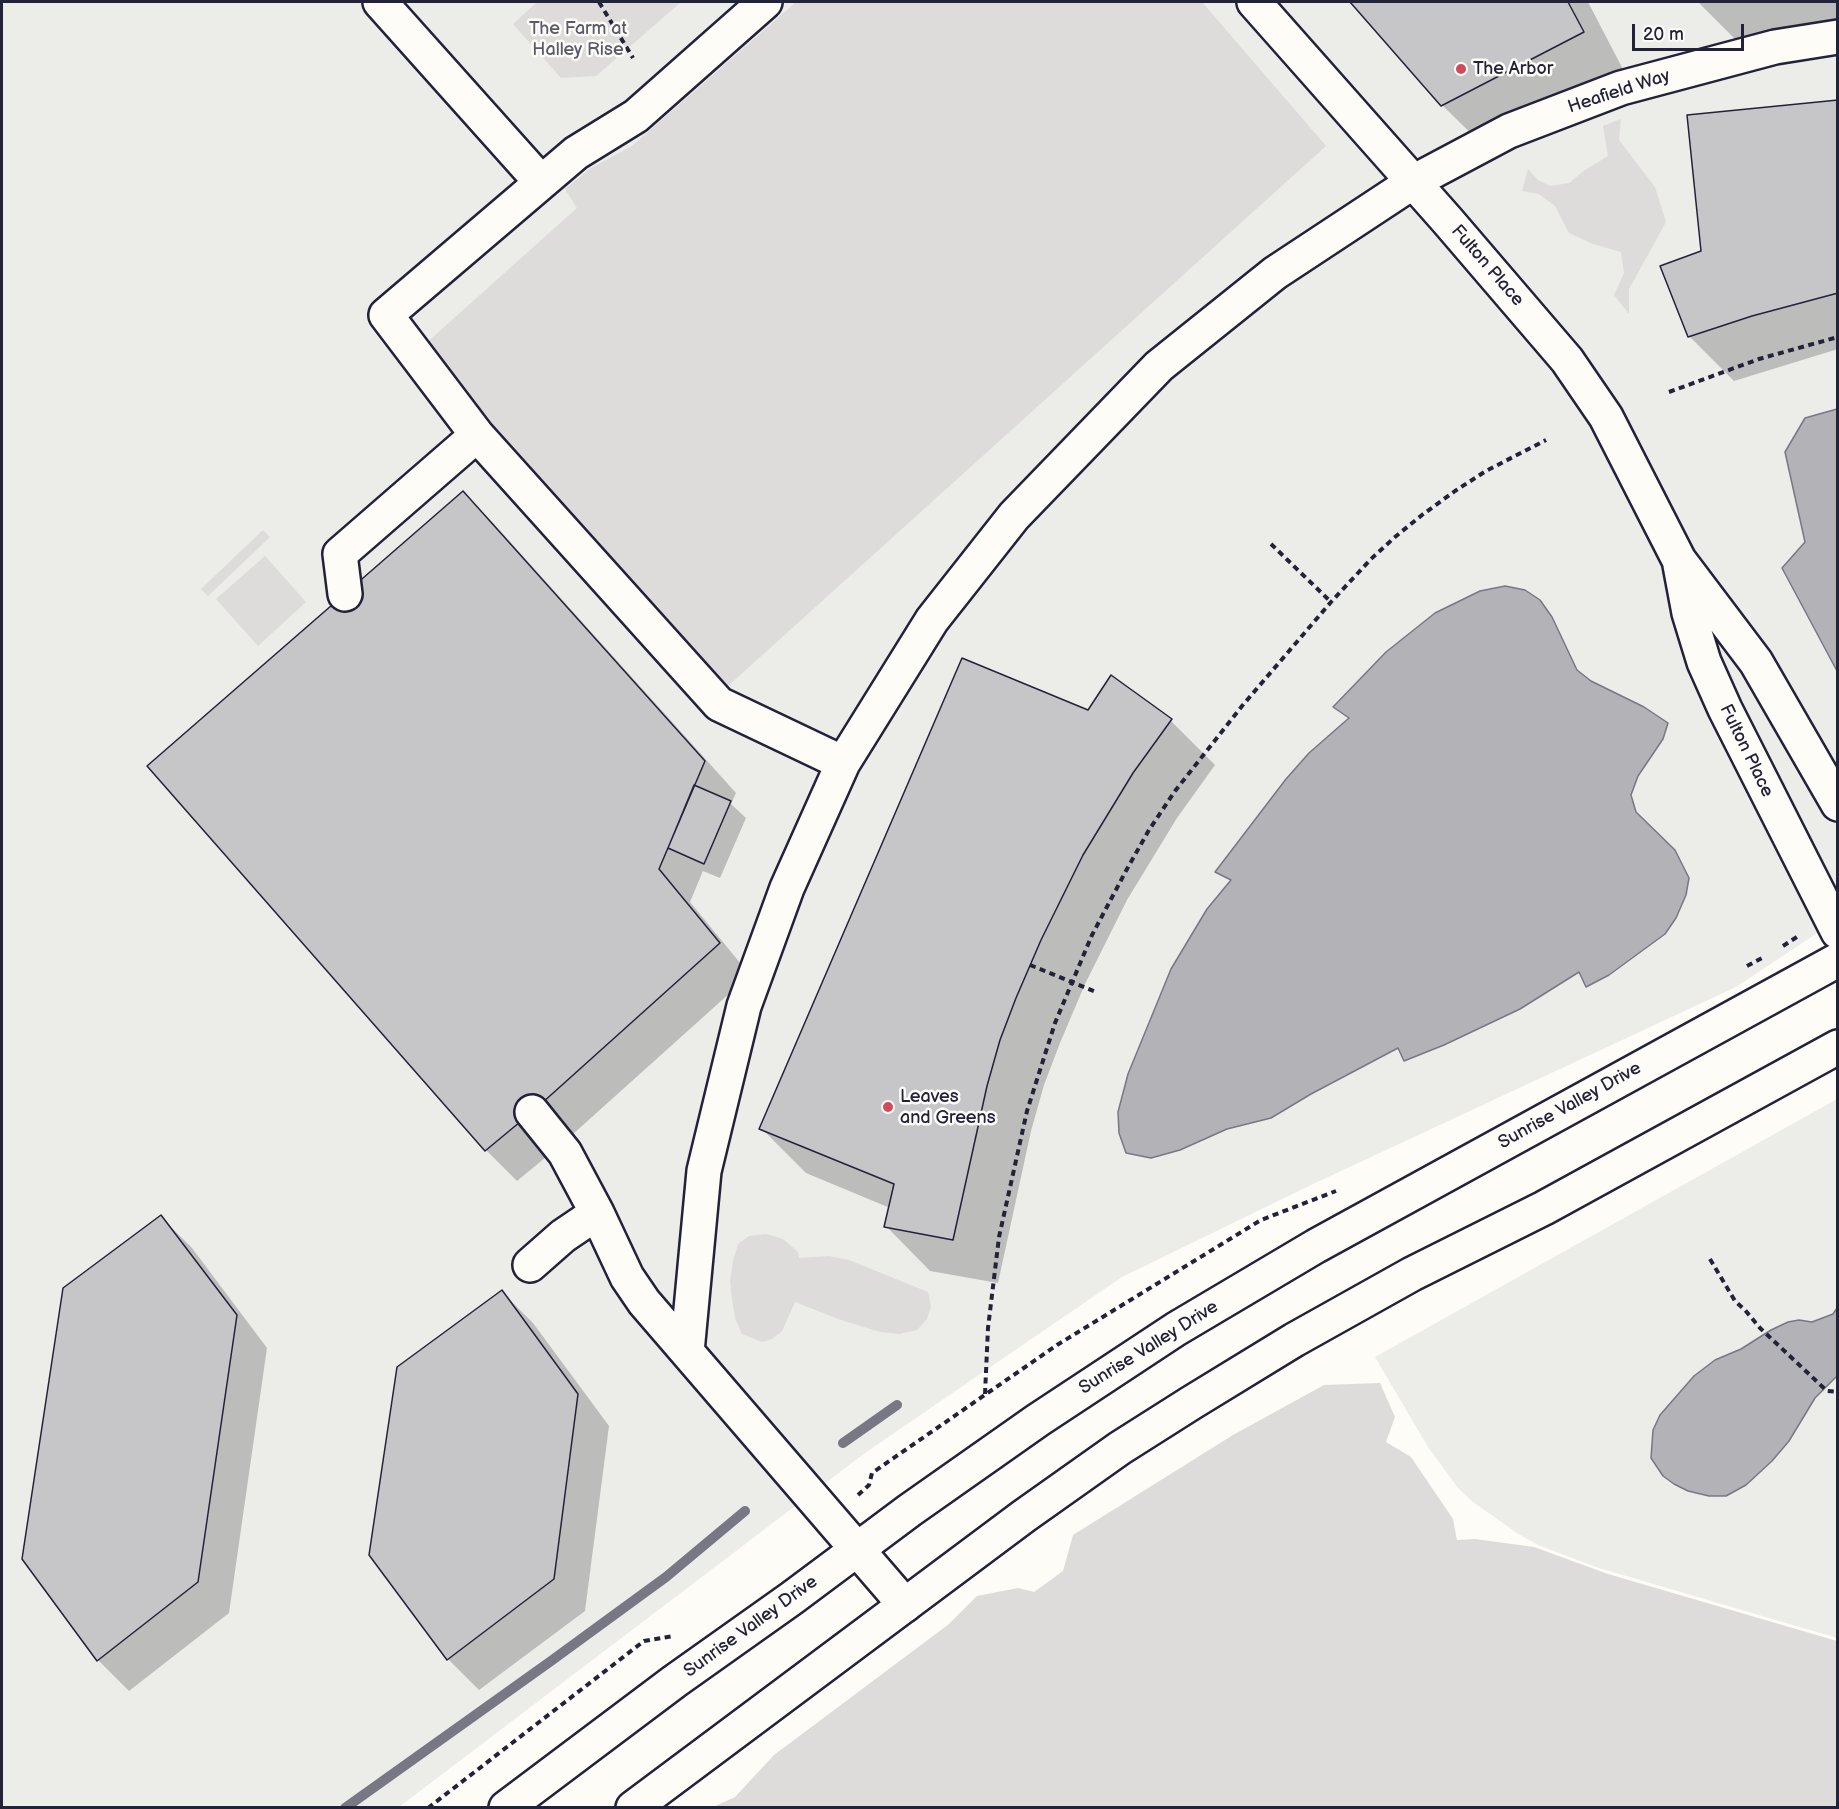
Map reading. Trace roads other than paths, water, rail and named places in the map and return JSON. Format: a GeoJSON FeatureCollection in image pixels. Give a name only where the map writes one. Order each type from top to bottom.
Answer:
{"type":"FeatureCollection","features":[{"type":"Feature","properties":{"kind":"main road"},"geometry":{"type":"LineString","coordinates":[[380,2],[541,182]]}},
{"type":"Feature","properties":{"kind":"main road"},"geometry":{"type":"LineString","coordinates":[[765,2],[636,116],[590,143],[541,182],[386,315],[477,435],[720,704],[843,763]]}},
{"type":"Feature","properties":{"kind":"main road","name":"Fulton Place"},"geometry":{"type":"LineString","coordinates":[[1254,2],[1567,360],[1606,417],[1679,561],[1756,662],[1838,804]]}},
{"type":"Feature","properties":{"kind":"main road","name":"Heafield Way"},"geometry":{"type":"LineString","coordinates":[[687,1352],[704,1171],[744,1006],[787,888],[843,763],[932,620],[1007,525],[1159,366],[1275,273],[1413,182],[1509,131],[1621,88],[1775,47],[1838,37]]}},
{"type":"Feature","properties":{"kind":"main road"},"geometry":{"type":"LineString","coordinates":[[345,594],[340,554],[477,435]]}},
{"type":"Feature","properties":{"kind":"main road","name":"Fulton Place"},"geometry":{"type":"LineString","coordinates":[[1679,561],[1689,613],[1704,662],[1725,709],[1838,932]]}},
{"type":"Feature","properties":{"kind":"main road","name":"Sunrise Valley Drive"},"geometry":{"type":"LineString","coordinates":[[506,1808],[675,1681],[856,1550],[1038,1420],[1137,1354],[1316,1246],[1838,960]]}},
{"type":"Feature","properties":{"kind":"main road"},"geometry":{"type":"LineString","coordinates":[[633,1808],[1015,1523],[1120,1448],[1191,1403],[1285,1346],[1412,1274],[1544,1209],[1838,1047]]}},
{"type":"Feature","properties":{"kind":"main road"},"geometry":{"type":"LineString","coordinates":[[532,1112],[565,1153],[627,1277],[644,1302],[904,1605]]}},
{"type":"Feature","properties":{"kind":"main road"},"geometry":{"type":"LineString","coordinates":[[530,1265],[563,1236],[597,1213]]}},
{"type":"Feature","properties":{"kind":"waterway"},"geometry":{"type":"LineString","coordinates":[[843,1443],[897,1405]]}},
{"type":"Feature","properties":{"kind":"waterway"},"geometry":{"type":"LineString","coordinates":[[345,1808],[666,1577],[745,1511]]}},
{"type":"Feature","properties":{"kind":"place","name":"The Arbor"},"geometry":{"type":"Point","coordinates":[1461,69]}},
{"type":"Feature","properties":{"kind":"place","name":"Leaves and Greens"},"geometry":{"type":"Point","coordinates":[888,1107]}},
{"type":"Feature","properties":{"kind":"park label","name":"The Farm at Halley Rise"},"geometry":{"type":"Point","coordinates":[578,39]}}]}
